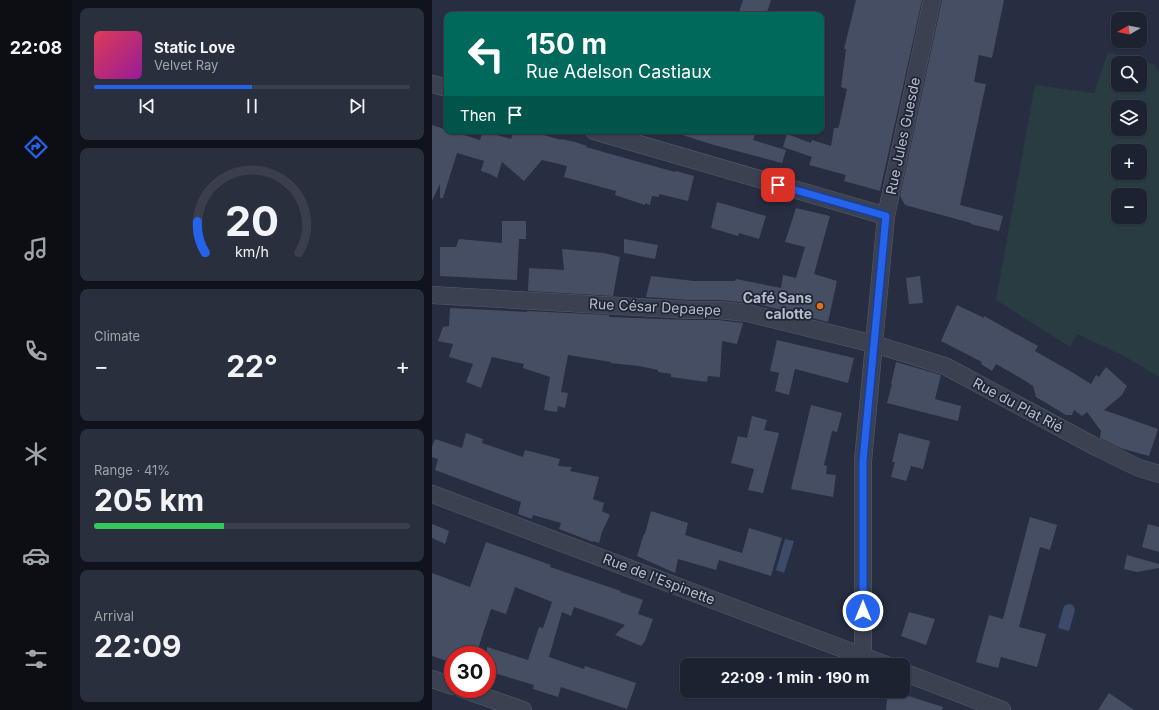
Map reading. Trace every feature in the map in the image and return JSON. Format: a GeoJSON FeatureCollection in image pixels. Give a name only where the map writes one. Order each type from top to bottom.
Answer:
{"type":"FeatureCollection","features":[{"type":"Feature","properties":{"kind":"street","name":"Rue Jules Guesde"},"geometry":{"type":"LineString","coordinates":[[863,656],[863,461],[886,216],[932,0]]}},
{"type":"Feature","properties":{"kind":"street"},"geometry":{"type":"LineString","coordinates":[[432,84],[444,87]]}},
{"type":"Feature","properties":{"kind":"street"},"geometry":{"type":"LineString","coordinates":[[604,134],[886,216]]}},
{"type":"Feature","properties":{"kind":"street","name":"Rue César Depaepe"},"geometry":{"type":"LineString","coordinates":[[432,295],[689,310],[719,310],[748,313],[874,344]]}},
{"type":"Feature","properties":{"kind":"street","name":"Rue du Plat Rié"},"geometry":{"type":"LineString","coordinates":[[874,344],[945,366],[1098,448],[1139,468],[1159,474]]}},
{"type":"Feature","properties":{"kind":"street","name":"Rue de l'Espinette"},"geometry":{"type":"LineString","coordinates":[[432,494],[868,658]]}},
{"type":"Feature","properties":{"kind":"street"},"geometry":{"type":"LineString","coordinates":[[910,675],[1002,710]]}},
{"type":"Feature","properties":{"kind":"street"},"geometry":{"type":"LineString","coordinates":[[432,679],[444,683]]}},
{"type":"Feature","properties":{"kind":"street"},"geometry":{"type":"LineString","coordinates":[[488,698],[523,710]]}},
{"type":"Feature","properties":{"kind":"shaded area"},"geometry":{"type":"Polygon","coordinates":[[[1108,52],[1123,56],[1111,56],[1111,92],[1147,92],[1147,62],[1154,64],[1159,72],[1159,377],[1124,356],[1077,334],[1070,347],[996,300],[1035,85],[1094,93],[1108,52]]]}},
{"type":"Feature","properties":{"kind":"water"},"geometry":{"type":"Polygon","coordinates":[[[785,539],[794,541],[784,573],[776,570],[785,539]]]}},
{"type":"Feature","properties":{"kind":"water"},"geometry":{"type":"Polygon","coordinates":[[[1068,604],[1073,605],[1075,610],[1069,631],[1058,628],[1064,606],[1068,604]]]}},
{"type":"Feature","properties":{"kind":"building"},"geometry":{"type":"Polygon","coordinates":[[[743,0],[771,0],[767,12],[739,12],[743,0]]]}},
{"type":"Feature","properties":{"kind":"building"},"geometry":{"type":"Polygon","coordinates":[[[856,0],[922,0],[880,191],[844,181],[846,175],[809,165],[812,157],[783,147],[787,134],[811,143],[812,140],[831,146],[834,128],[838,128],[839,126],[847,89],[841,87],[846,49],[844,49],[856,0]]]}},
{"type":"Feature","properties":{"kind":"building"},"geometry":{"type":"Polygon","coordinates":[[[942,0],[1004,0],[992,58],[979,55],[974,82],[986,84],[960,205],[1003,216],[999,231],[905,205],[900,196],[942,0]]]}},
{"type":"Feature","properties":{"kind":"building"},"geometry":{"type":"Polygon","coordinates":[[[432,125],[444,129],[444,134],[461,134],[480,140],[482,134],[494,134],[511,139],[513,134],[540,134],[575,142],[587,146],[586,147],[694,176],[688,201],[659,194],[659,197],[652,196],[650,205],[645,203],[645,205],[615,195],[616,191],[564,177],[567,166],[542,160],[524,181],[502,162],[497,178],[481,171],[484,161],[457,153],[443,198],[440,198],[440,184],[432,201],[432,125]]]}},
{"type":"Feature","properties":{"kind":"building"},"geometry":{"type":"Polygon","coordinates":[[[679,134],[755,134],[753,140],[786,150],[782,163],[679,134]]]}},
{"type":"Feature","properties":{"kind":"building"},"geometry":{"type":"Polygon","coordinates":[[[717,202],[766,216],[759,239],[739,233],[738,236],[711,228],[717,202]]]}},
{"type":"Feature","properties":{"kind":"building"},"geometry":{"type":"Polygon","coordinates":[[[796,208],[830,216],[814,274],[837,281],[828,322],[749,302],[646,297],[651,276],[694,281],[735,281],[736,279],[781,288],[783,275],[796,278],[805,247],[785,242],[796,208]]]}},
{"type":"Feature","properties":{"kind":"building"},"geometry":{"type":"Polygon","coordinates":[[[502,221],[526,221],[526,239],[519,239],[517,280],[440,276],[440,247],[456,247],[459,239],[502,243],[502,221]]]}},
{"type":"Feature","properties":{"kind":"building"},"geometry":{"type":"Polygon","coordinates":[[[624,239],[658,245],[655,259],[624,253],[624,239]]]}},
{"type":"Feature","properties":{"kind":"building"},"geometry":{"type":"Polygon","coordinates":[[[562,249],[604,253],[620,257],[613,296],[528,291],[529,268],[564,270],[562,249]]]}},
{"type":"Feature","properties":{"kind":"building"},"geometry":{"type":"Polygon","coordinates":[[[920,276],[923,303],[909,304],[906,278],[920,276]]]}},
{"type":"Feature","properties":{"kind":"building"},"geometry":{"type":"Polygon","coordinates":[[[957,305],[984,318],[984,316],[1038,346],[1035,351],[1091,384],[1096,375],[1099,377],[1106,367],[1127,386],[1122,395],[1104,410],[1158,429],[1149,456],[1120,448],[1100,438],[1101,431],[1087,412],[1082,416],[1074,410],[1072,415],[1066,415],[1036,397],[1033,386],[1019,377],[996,364],[992,371],[981,364],[982,362],[941,341],[957,305]]]}},
{"type":"Feature","properties":{"kind":"building"},"geometry":{"type":"Polygon","coordinates":[[[450,308],[609,315],[609,317],[718,320],[743,323],[737,344],[722,341],[720,377],[708,376],[707,382],[671,377],[671,374],[658,372],[658,370],[639,366],[610,363],[611,362],[568,355],[561,392],[568,393],[565,408],[558,406],[557,412],[544,410],[550,377],[523,368],[524,364],[492,357],[481,388],[466,382],[473,364],[449,357],[453,344],[438,341],[443,327],[449,326],[450,308]]]}},
{"type":"Feature","properties":{"kind":"building"},"geometry":{"type":"Polygon","coordinates":[[[777,340],[854,358],[848,383],[795,369],[789,395],[775,391],[779,373],[770,371],[777,340]]]}},
{"type":"Feature","properties":{"kind":"building"},"geometry":{"type":"Polygon","coordinates":[[[896,362],[941,375],[935,399],[961,406],[958,421],[887,403],[896,362]]]}},
{"type":"Feature","properties":{"kind":"building"},"geometry":{"type":"Polygon","coordinates":[[[811,405],[842,413],[837,432],[832,431],[824,465],[827,466],[826,474],[836,475],[833,497],[791,489],[811,405]]]}},
{"type":"Feature","properties":{"kind":"building"},"geometry":{"type":"Polygon","coordinates":[[[752,416],[767,420],[764,430],[779,433],[763,493],[748,490],[754,469],[731,463],[738,436],[747,438],[752,416]]]}},
{"type":"Feature","properties":{"kind":"building"},"geometry":{"type":"Polygon","coordinates":[[[466,433],[483,439],[482,443],[523,457],[525,450],[560,459],[558,466],[572,467],[570,471],[599,477],[593,499],[604,503],[602,511],[610,515],[602,532],[599,543],[559,529],[561,523],[533,515],[532,519],[518,514],[521,502],[435,470],[438,459],[432,457],[432,447],[435,439],[462,448],[466,433]]]}},
{"type":"Feature","properties":{"kind":"building"},"geometry":{"type":"Polygon","coordinates":[[[899,433],[930,441],[923,469],[911,466],[906,481],[891,477],[895,462],[892,462],[899,433]]]}},
{"type":"Feature","properties":{"kind":"building"},"geometry":{"type":"Polygon","coordinates":[[[651,511],[688,523],[685,535],[742,553],[749,528],[782,538],[771,576],[719,560],[716,570],[678,559],[675,573],[637,556],[651,511]]]}},
{"type":"Feature","properties":{"kind":"building"},"geometry":{"type":"Polygon","coordinates":[[[1030,517],[1057,525],[1050,550],[1040,547],[1019,627],[1046,634],[1037,667],[1001,657],[998,668],[976,662],[989,615],[1003,619],[1030,517]]]}},
{"type":"Feature","properties":{"kind":"building"},"geometry":{"type":"Polygon","coordinates":[[[432,524],[449,531],[445,544],[432,538],[432,524]]]}},
{"type":"Feature","properties":{"kind":"building"},"geometry":{"type":"Polygon","coordinates":[[[1148,524],[1159,527],[1159,552],[1142,547],[1148,524]]]}},
{"type":"Feature","properties":{"kind":"building"},"geometry":{"type":"Polygon","coordinates":[[[486,542],[551,565],[550,567],[643,600],[638,614],[653,619],[645,641],[641,646],[615,635],[625,625],[574,607],[571,616],[562,612],[549,657],[584,669],[585,666],[636,683],[627,709],[561,687],[558,697],[533,689],[534,685],[496,674],[496,650],[528,660],[539,627],[543,628],[552,602],[515,587],[506,614],[491,609],[479,646],[444,646],[444,660],[432,656],[432,573],[470,587],[486,542]]]}},
{"type":"Feature","properties":{"kind":"building"},"geometry":{"type":"Polygon","coordinates":[[[1127,555],[1159,564],[1159,568],[1137,572],[1124,569],[1127,555]]]}},
{"type":"Feature","properties":{"kind":"building"},"geometry":{"type":"Polygon","coordinates":[[[909,612],[935,619],[926,645],[901,636],[909,612]]]}},
{"type":"Feature","properties":{"kind":"building"},"geometry":{"type":"Polygon","coordinates":[[[1109,693],[1134,710],[1098,710],[1109,693]]]}},
{"type":"Feature","properties":{"kind":"building"},"geometry":{"type":"Polygon","coordinates":[[[910,696],[943,707],[942,710],[886,710],[887,698],[910,698],[910,696]]]}},
{"type":"Feature","properties":{"kind":"place","name":"Café Sans calotte"},"geometry":{"type":"Point","coordinates":[820,306]}},
{"type":"Feature","properties":{"kind":"route"},"geometry":{"type":"LineString","coordinates":[[778,185],[886,216],[863,461],[863,611]]}}]}
